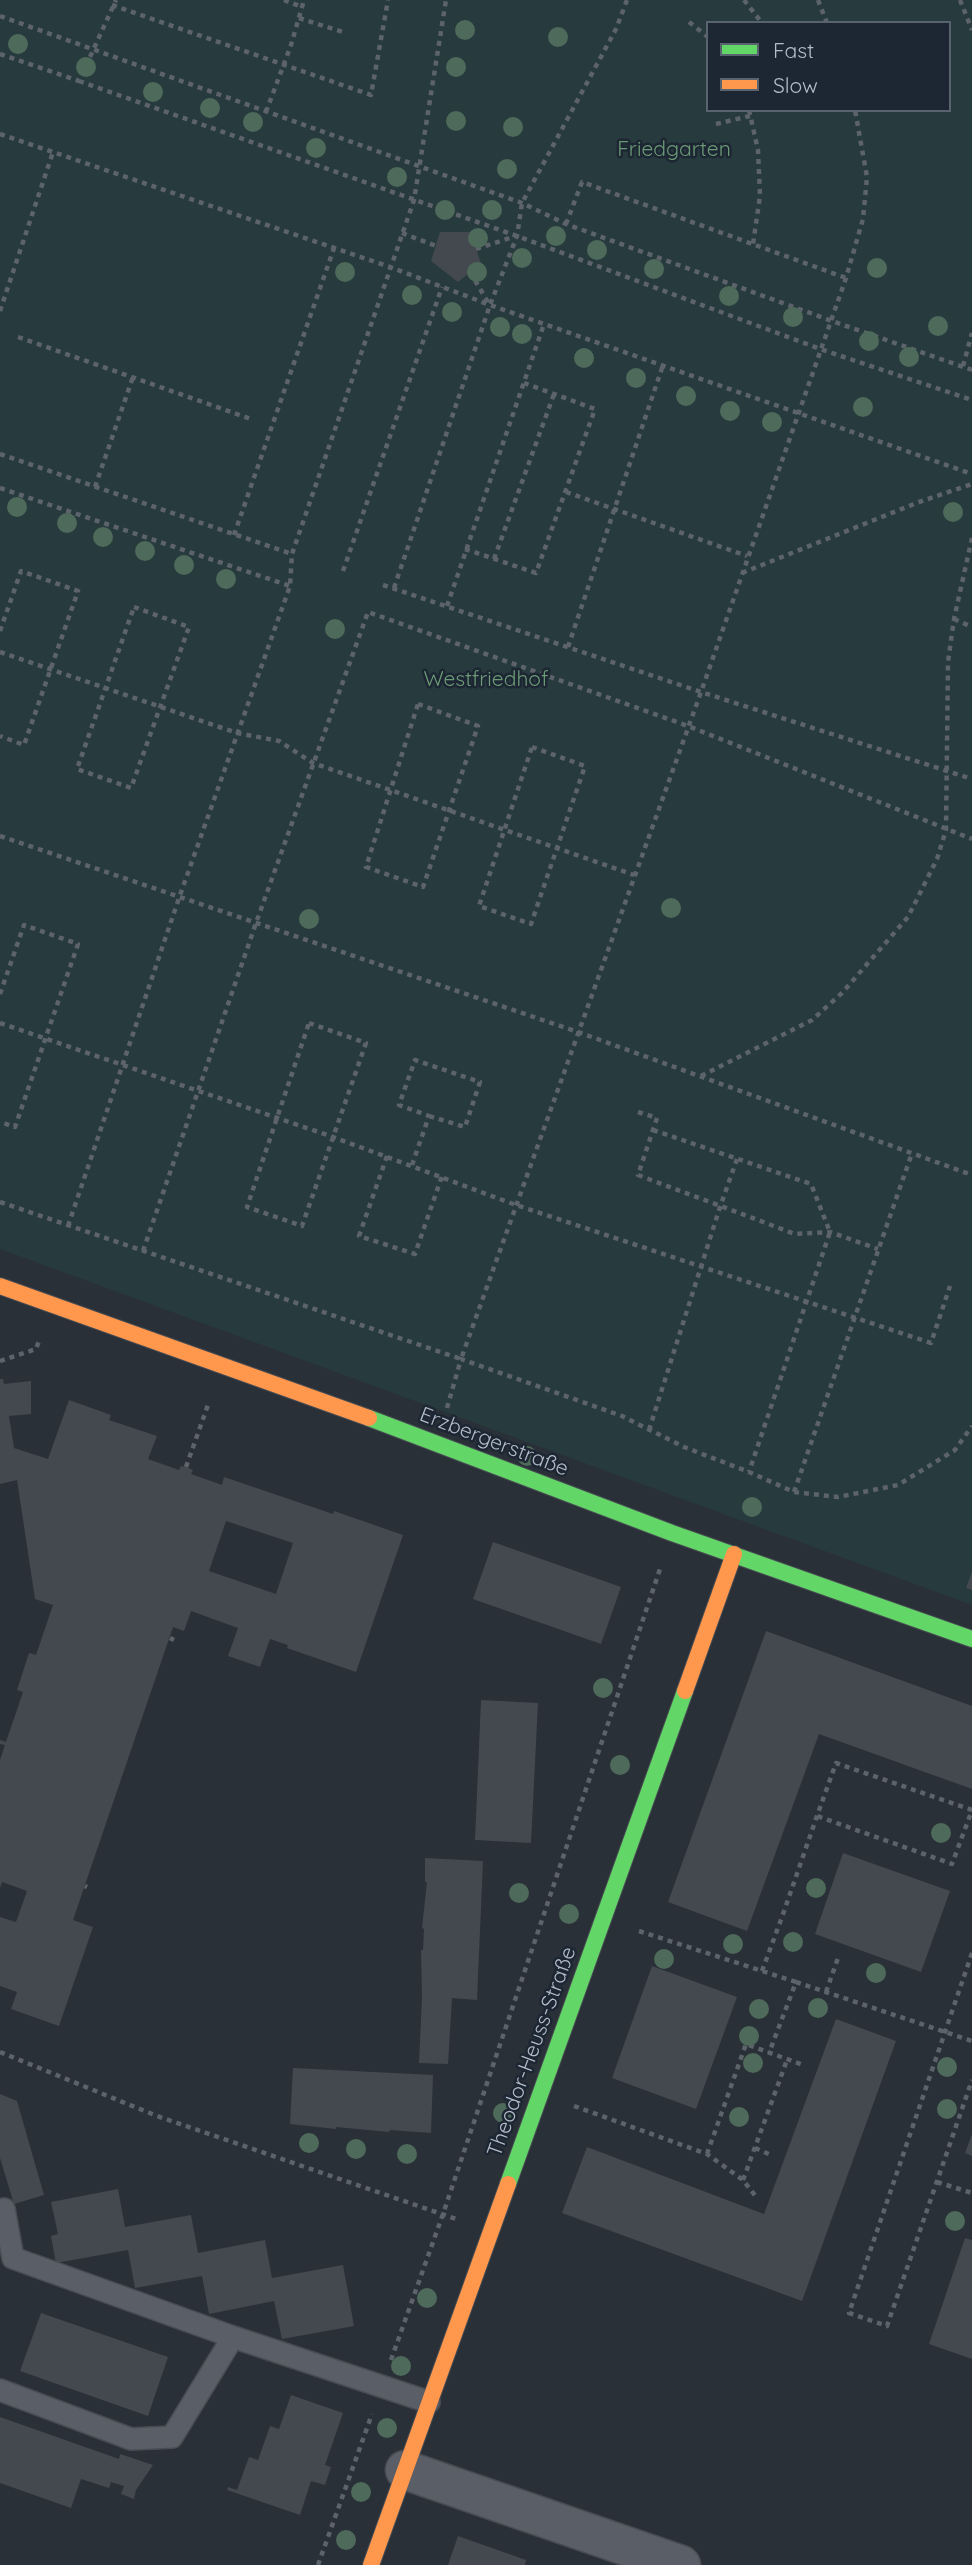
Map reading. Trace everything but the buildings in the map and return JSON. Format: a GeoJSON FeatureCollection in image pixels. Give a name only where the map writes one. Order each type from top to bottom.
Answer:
{"type":"FeatureCollection","features":[{"type":"Feature","properties":{"kind":"street","name":"Erzbergerstraße"},"geometry":{"type":"LineString","coordinates":[[0,1286],[438,1444],[672,1533],[972,1639]]}},
{"type":"Feature","properties":{"kind":"street","name":"Theodor-Heuss-Straße"},"geometry":{"type":"LineString","coordinates":[[371,2565],[734,1554]]}},
{"type":"Feature","properties":{"kind":"street"},"geometry":{"type":"LineString","coordinates":[[405,2470],[681,2565]]}},
{"type":"Feature","properties":{"kind":"lane"},"geometry":{"type":"LineString","coordinates":[[4,2209],[13,2258],[233,2337],[429,2402]]}},
{"type":"Feature","properties":{"kind":"lane"},"geometry":{"type":"LineString","coordinates":[[0,2390],[131,2439],[172,2437],[233,2337]]}},
{"type":"Feature","properties":{"kind":"path"},"geometry":{"type":"LineString","coordinates":[[284,0],[302,7]]}},
{"type":"Feature","properties":{"kind":"path"},"geometry":{"type":"LineString","coordinates":[[266,112],[304,0]]}},
{"type":"Feature","properties":{"kind":"path"},"geometry":{"type":"LineString","coordinates":[[79,81],[114,2],[371,95],[388,0]]}},
{"type":"Feature","properties":{"kind":"path"},"geometry":{"type":"LineString","coordinates":[[68,1226],[236,733],[290,586],[292,554],[414,200],[446,0]]}},
{"type":"Feature","properties":{"kind":"path"},"geometry":{"type":"LineString","coordinates":[[394,589],[490,305],[517,236],[522,204],[616,29],[627,0]]}},
{"type":"Feature","properties":{"kind":"path"},"geometry":{"type":"LineString","coordinates":[[744,0],[760,21]]}},
{"type":"Feature","properties":{"kind":"path"},"geometry":{"type":"LineString","coordinates":[[960,0],[972,30]]}},
{"type":"Feature","properties":{"kind":"path"},"geometry":{"type":"LineString","coordinates":[[820,1],[826,21]]}},
{"type":"Feature","properties":{"kind":"path"},"geometry":{"type":"LineString","coordinates":[[0,16],[972,370]]}},
{"type":"Feature","properties":{"kind":"path"},"geometry":{"type":"LineString","coordinates":[[299,18],[344,32]]}},
{"type":"Feature","properties":{"kind":"path"},"geometry":{"type":"LineString","coordinates":[[689,22],[706,35]]}},
{"type":"Feature","properties":{"kind":"path"},"geometry":{"type":"LineString","coordinates":[[0,54],[517,236],[820,349],[972,400]]}},
{"type":"Feature","properties":{"kind":"path"},"geometry":{"type":"LineString","coordinates":[[438,1444],[461,1359],[701,692],[846,278],[863,219],[867,177],[855,112]]}},
{"type":"Feature","properties":{"kind":"path"},"geometry":{"type":"LineString","coordinates":[[716,124],[750,113],[758,150],[760,196],[753,244]]}},
{"type":"Feature","properties":{"kind":"path"},"geometry":{"type":"LineString","coordinates":[[0,134],[390,267],[490,305],[972,474]]}},
{"type":"Feature","properties":{"kind":"path"},"geometry":{"type":"LineString","coordinates":[[0,311],[53,152]]}},
{"type":"Feature","properties":{"kind":"path"},"geometry":{"type":"LineString","coordinates":[[566,224],[582,182],[846,278]]}},
{"type":"Feature","properties":{"kind":"path"},"geometry":{"type":"LineString","coordinates":[[402,233],[436,246]]}},
{"type":"Feature","properties":{"kind":"path"},"geometry":{"type":"LineString","coordinates":[[476,249],[517,236]]}},
{"type":"Feature","properties":{"kind":"path"},"geometry":{"type":"LineString","coordinates":[[233,535],[334,248]]}},
{"type":"Feature","properties":{"kind":"path"},"geometry":{"type":"LineString","coordinates":[[470,272],[490,305]]}},
{"type":"Feature","properties":{"kind":"path"},"geometry":{"type":"LineString","coordinates":[[343,571],[442,287]]}},
{"type":"Feature","properties":{"kind":"path"},"geometry":{"type":"LineString","coordinates":[[447,606],[544,324]]}},
{"type":"Feature","properties":{"kind":"path"},"geometry":{"type":"LineString","coordinates":[[963,366],[972,333]]}},
{"type":"Feature","properties":{"kind":"path"},"geometry":{"type":"LineString","coordinates":[[18,337],[251,418]]}},
{"type":"Feature","properties":{"kind":"path"},"geometry":{"type":"LineString","coordinates":[[568,647],[663,365]]}},
{"type":"Feature","properties":{"kind":"path"},"geometry":{"type":"LineString","coordinates":[[95,487],[133,377]]}},
{"type":"Feature","properties":{"kind":"path"},"geometry":{"type":"LineString","coordinates":[[466,549],[536,573],[595,409],[524,383]]}},
{"type":"Feature","properties":{"kind":"path"},"geometry":{"type":"LineString","coordinates":[[495,559],[554,394]]}},
{"type":"Feature","properties":{"kind":"path"},"geometry":{"type":"LineString","coordinates":[[0,454],[292,554]]}},
{"type":"Feature","properties":{"kind":"path"},"geometry":{"type":"LineString","coordinates":[[742,573],[919,502],[972,484]]}},
{"type":"Feature","properties":{"kind":"path"},"geometry":{"type":"LineString","coordinates":[[0,488],[290,586]]}},
{"type":"Feature","properties":{"kind":"path"},"geometry":{"type":"LineString","coordinates":[[566,492],[747,556]]}},
{"type":"Feature","properties":{"kind":"path"},"geometry":{"type":"LineString","coordinates":[[700,1076],[812,1020],[842,993],[908,917],[937,859],[946,830],[948,662],[954,619],[972,538]]}},
{"type":"Feature","properties":{"kind":"path"},"geometry":{"type":"LineString","coordinates":[[0,631],[21,571],[78,591],[24,745],[0,736]]}},
{"type":"Feature","properties":{"kind":"path"},"geometry":{"type":"LineString","coordinates":[[383,585],[701,692],[972,779]]}},
{"type":"Feature","properties":{"kind":"path"},"geometry":{"type":"LineString","coordinates":[[134,607],[189,627],[162,708],[131,788],[77,769],[134,607]]}},
{"type":"Feature","properties":{"kind":"path"},"geometry":{"type":"LineString","coordinates":[[143,1251],[256,923],[368,612],[688,726],[972,839]]}},
{"type":"Feature","properties":{"kind":"path"},"geometry":{"type":"LineString","coordinates":[[954,619],[972,627]]}},
{"type":"Feature","properties":{"kind":"path"},"geometry":{"type":"LineString","coordinates":[[0,652],[236,733],[279,741],[313,763],[634,874]]}},
{"type":"Feature","properties":{"kind":"path"},"geometry":{"type":"LineString","coordinates":[[418,704],[478,726],[450,809],[423,887],[366,867],[418,704]]}},
{"type":"Feature","properties":{"kind":"path"},"geometry":{"type":"LineString","coordinates":[[531,747],[585,766],[558,847],[531,924],[479,906],[531,747]]}},
{"type":"Feature","properties":{"kind":"path"},"geometry":{"type":"LineString","coordinates":[[0,836],[578,1032],[972,1175]]}},
{"type":"Feature","properties":{"kind":"path"},"geometry":{"type":"LineString","coordinates":[[0,994],[24,925],[78,944],[15,1127],[0,1122]]}},
{"type":"Feature","properties":{"kind":"path"},"geometry":{"type":"LineString","coordinates":[[0,1023],[387,1156],[516,1205],[931,1343],[950,1286]]}},
{"type":"Feature","properties":{"kind":"path"},"geometry":{"type":"LineString","coordinates":[[309,1023],[366,1042],[333,1137],[302,1226],[247,1208],[309,1023]]}},
{"type":"Feature","properties":{"kind":"path"},"geometry":{"type":"LineString","coordinates":[[415,1060],[480,1082],[465,1127],[429,1116],[399,1105],[415,1060]]}},
{"type":"Feature","properties":{"kind":"path"},"geometry":{"type":"LineString","coordinates":[[638,1112],[657,1118],[638,1175],[795,1234],[830,1232],[878,1249]]}},
{"type":"Feature","properties":{"kind":"path"},"geometry":{"type":"LineString","coordinates":[[412,1165],[429,1116]]}},
{"type":"Feature","properties":{"kind":"path"},"geometry":{"type":"LineString","coordinates":[[653,1130],[811,1184],[830,1232],[750,1472]]}},
{"type":"Feature","properties":{"kind":"path"},"geometry":{"type":"LineString","coordinates":[[794,1492],[912,1153]]}},
{"type":"Feature","properties":{"kind":"path"},"geometry":{"type":"LineString","coordinates":[[387,1156],[359,1236],[415,1254],[442,1176]]}},
{"type":"Feature","properties":{"kind":"path"},"geometry":{"type":"LineString","coordinates":[[649,1430],[737,1159]]}},
{"type":"Feature","properties":{"kind":"path"},"geometry":{"type":"LineString","coordinates":[[0,1202],[622,1416],[684,1447],[794,1492],[838,1497],[898,1485],[955,1450],[972,1426]]}},
{"type":"Feature","properties":{"kind":"path"},"geometry":{"type":"LineString","coordinates":[[186,1467],[222,1366]]}},
{"type":"Feature","properties":{"kind":"path"},"geometry":{"type":"LineString","coordinates":[[318,2565],[443,2214],[672,1533]]}},
{"type":"Feature","properties":{"kind":"path"},"geometry":{"type":"LineString","coordinates":[[762,1971],[817,1816],[836,1763],[972,1810],[969,1827],[952,1864],[817,1816]]}},
{"type":"Feature","properties":{"kind":"path"},"geometry":{"type":"LineString","coordinates":[[603,1919],[972,2041]]}},
{"type":"Feature","properties":{"kind":"path"},"geometry":{"type":"LineString","coordinates":[[972,1953],[849,2314],[887,2326],[972,2080]]}},
{"type":"Feature","properties":{"kind":"path"},"geometry":{"type":"LineString","coordinates":[[826,1992],[838,1958]]}},
{"type":"Feature","properties":{"kind":"path"},"geometry":{"type":"LineString","coordinates":[[769,2053],[796,1982]]}},
{"type":"Feature","properties":{"kind":"path"},"geometry":{"type":"LineString","coordinates":[[707,2154],[746,2044],[803,2065]]}},
{"type":"Feature","properties":{"kind":"path"},"geometry":{"type":"LineString","coordinates":[[0,2052],[157,2116],[443,2214],[489,2233]]}},
{"type":"Feature","properties":{"kind":"path"},"geometry":{"type":"LineString","coordinates":[[743,2180],[788,2060]]}},
{"type":"Feature","properties":{"kind":"path"},"geometry":{"type":"LineString","coordinates":[[574,2106],[707,2154],[743,2180],[757,2198]]}},
{"type":"Feature","properties":{"kind":"path"},"geometry":{"type":"LineString","coordinates":[[755,2148],[771,2155]]}},
{"type":"Feature","properties":{"kind":"path"},"geometry":{"type":"LineString","coordinates":[[937,2182],[972,2193]]}},
{"type":"Feature","properties":{"kind":"green space","name":"Westfriedhof"},"geometry":{"type":"Polygon","coordinates":[[[0,0],[972,0],[972,1605],[0,1249],[0,0]]]}},
{"type":"Feature","properties":{"kind":"traffic: fast"},"geometry":{"type":"LineString","coordinates":[[369,1418],[672,1533],[972,1639]]}},
{"type":"Feature","properties":{"kind":"traffic: fast"},"geometry":{"type":"LineString","coordinates":[[508,2184],[685,1691]]}},
{"type":"Feature","properties":{"kind":"traffic: slow"},"geometry":{"type":"LineString","coordinates":[[0,1286],[369,1418]]}},
{"type":"Feature","properties":{"kind":"traffic: slow"},"geometry":{"type":"LineString","coordinates":[[685,1691],[734,1554]]}},
{"type":"Feature","properties":{"kind":"traffic: slow"},"geometry":{"type":"LineString","coordinates":[[371,2565],[508,2184]]}},
{"type":"Feature","properties":{"kind":"park label","name":"Friedgarten"},"geometry":{"type":"Point","coordinates":[674,150]}}]}
